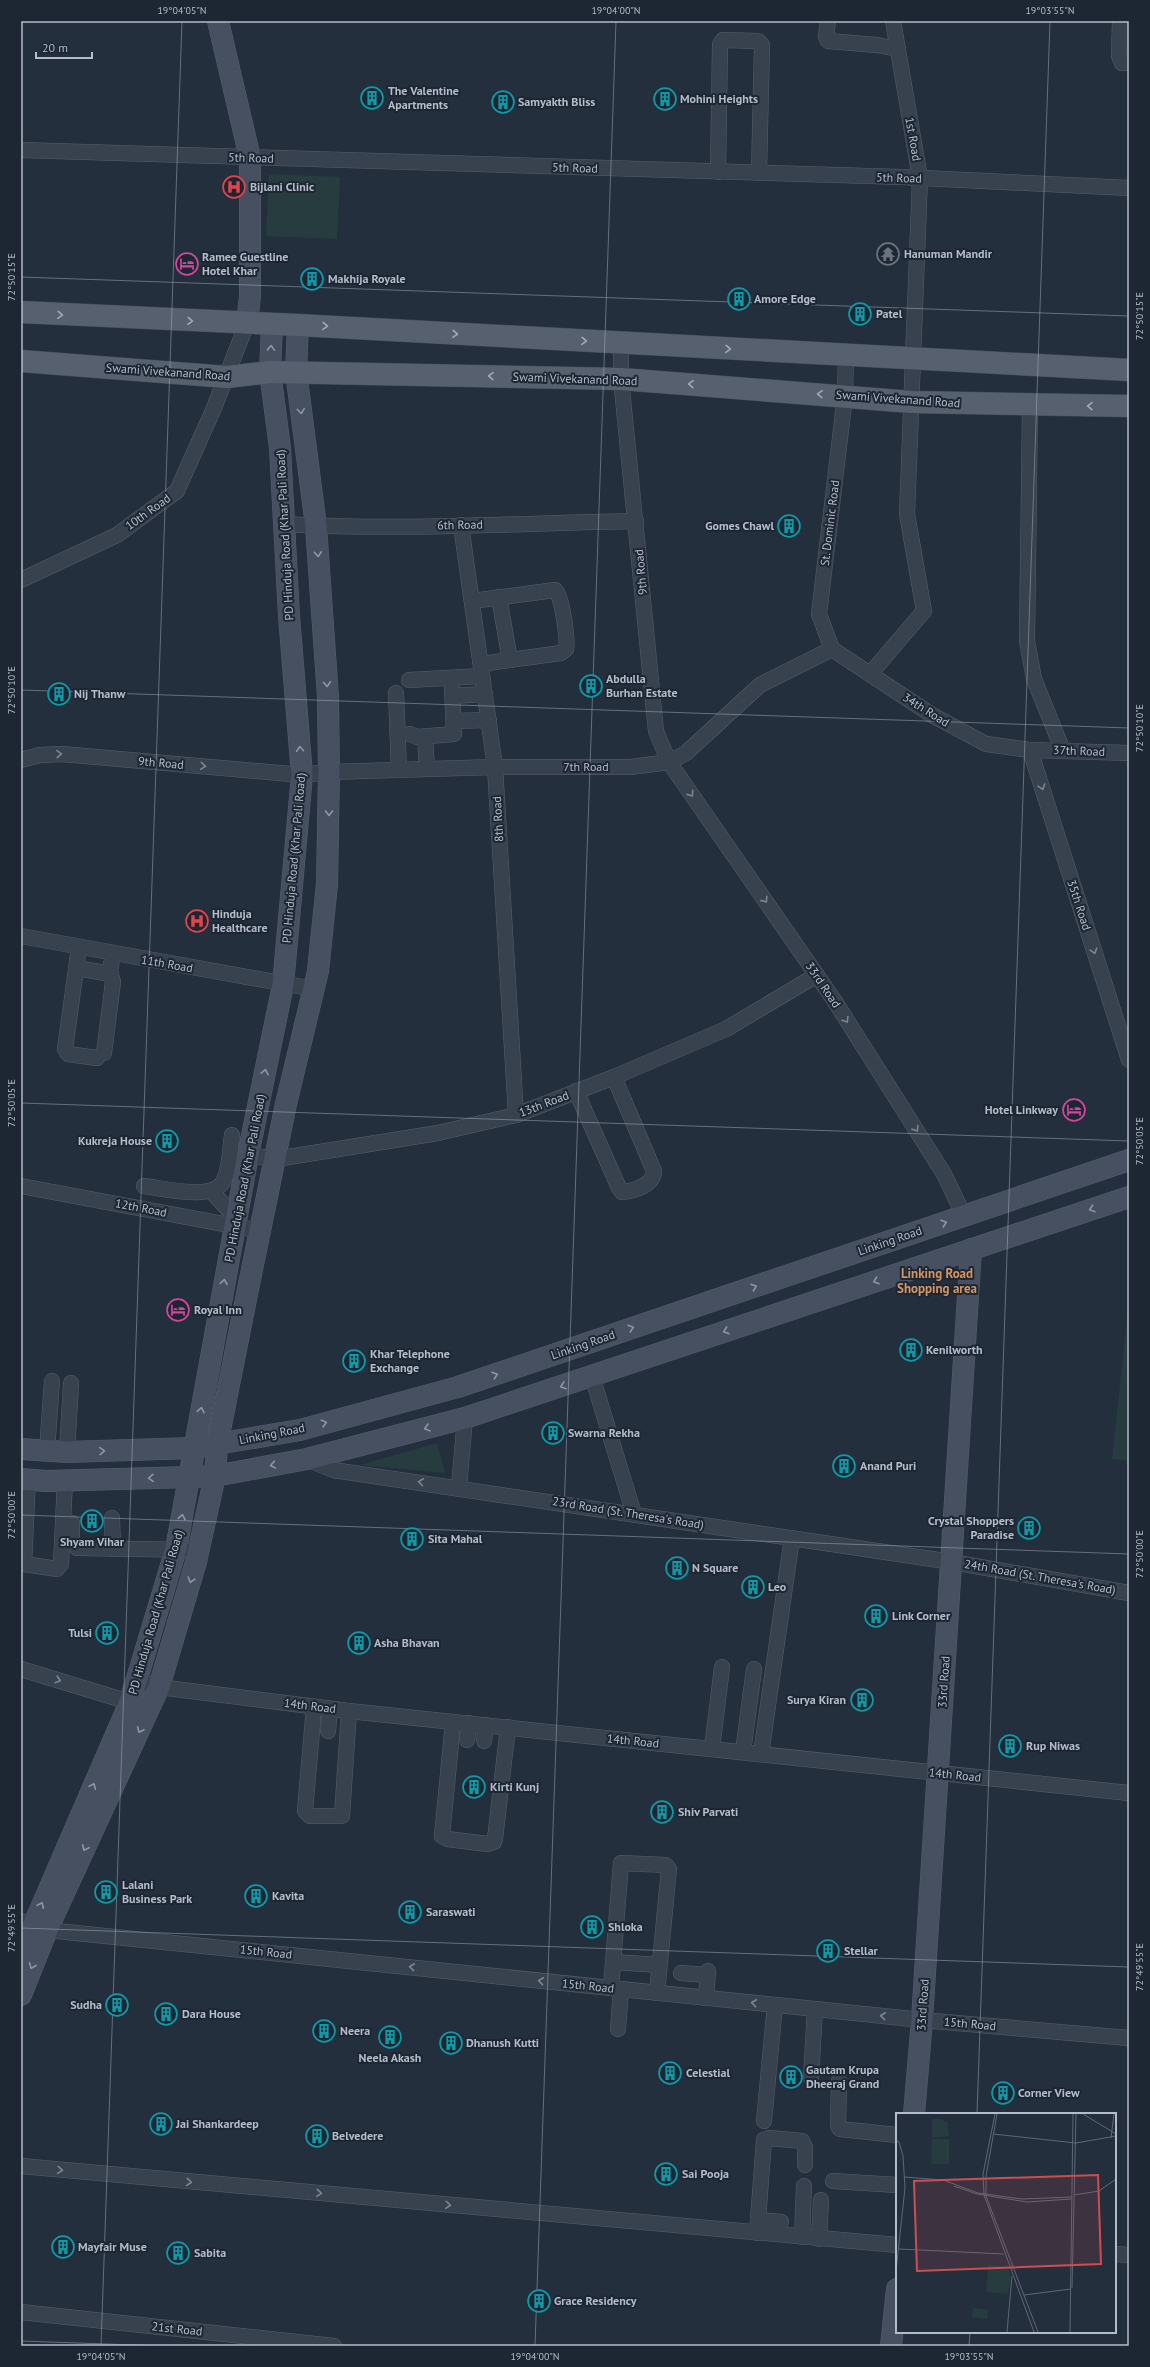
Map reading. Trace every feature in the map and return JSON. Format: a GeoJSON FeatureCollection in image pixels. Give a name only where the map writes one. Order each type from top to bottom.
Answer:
{"type":"FeatureCollection","features":[{"type":"Feature","properties":{"kind":"main road"},"geometry":{"type":"LineString","coordinates":[[21,312],[298,325],[1129,370]]}},
{"type":"Feature","properties":{"kind":"main road","name":"Swami Vivekanand Road"},"geometry":{"type":"LineString","coordinates":[[21,361],[227,377],[270,372],[296,372],[621,379],[912,402],[1129,406]]}},
{"type":"Feature","properties":{"kind":"street"},"geometry":{"type":"LineString","coordinates":[[218,21],[250,158],[250,296],[247,323]]}},
{"type":"Feature","properties":{"kind":"street"},"geometry":{"type":"LineString","coordinates":[[828,21],[826,37],[828,41],[897,46]]}},
{"type":"Feature","properties":{"kind":"street","name":"1st Road"},"geometry":{"type":"LineString","coordinates":[[870,674],[924,611],[907,514],[920,178],[893,21]]}},
{"type":"Feature","properties":{"kind":"street"},"geometry":{"type":"LineString","coordinates":[[1120,21],[1119,56],[1122,63],[1129,63]]}},
{"type":"Feature","properties":{"kind":"street"},"geometry":{"type":"LineString","coordinates":[[718,172],[720,44],[723,40],[758,41],[762,45],[760,173]]}},
{"type":"Feature","properties":{"kind":"street","name":"5th Road"},"geometry":{"type":"LineString","coordinates":[[21,150],[920,178],[1129,188]]}},
{"type":"Feature","properties":{"kind":"street","name":"10th Road"},"geometry":{"type":"LineString","coordinates":[[21,580],[117,535],[177,491],[227,377],[247,323]]}},
{"type":"Feature","properties":{"kind":"street","name":"PD Hinduja Road (Khar Pali Road)"},"geometry":{"type":"LineString","coordinates":[[21,1954],[130,1702],[176,1549],[240,1194],[238,1140],[284,985],[302,775],[280,448],[270,372],[272,324]]}},
{"type":"Feature","properties":{"kind":"street","name":"PD Hinduja Road (Khar Pali Road)"},"geometry":{"type":"LineString","coordinates":[[21,1995],[34,1925],[150,1709],[159,1687],[199,1550],[215,1476],[217,1445],[286,1104],[314,989],[325,920],[329,772],[328,698],[316,526],[296,372],[298,325]]}},
{"type":"Feature","properties":{"kind":"street","name":"9th Road"},"geometry":{"type":"LineString","coordinates":[[621,343],[621,379],[656,731],[669,762]]}},
{"type":"Feature","properties":{"kind":"street","name":"St. Dominic Road"},"geometry":{"type":"LineString","coordinates":[[832,648],[819,614],[845,396],[846,355]]}},
{"type":"Feature","properties":{"kind":"street"},"geometry":{"type":"LineString","coordinates":[[1030,405],[1027,641],[1034,679],[1062,751]]}},
{"type":"Feature","properties":{"kind":"street","name":"6th Road"},"geometry":{"type":"LineString","coordinates":[[284,524],[316,526],[460,525],[636,521]]}},
{"type":"Feature","properties":{"kind":"street","name":"8th Road"},"geometry":{"type":"LineString","coordinates":[[460,525],[495,767],[516,1114]]}},
{"type":"Feature","properties":{"kind":"street"},"geometry":{"type":"LineString","coordinates":[[448,686],[482,670],[510,660],[564,652],[567,638],[559,596],[555,590],[472,601]]}},
{"type":"Feature","properties":{"kind":"street"},"geometry":{"type":"LineString","coordinates":[[499,597],[510,660]]}},
{"type":"Feature","properties":{"kind":"street","name":"34th Road"},"geometry":{"type":"LineString","coordinates":[[832,648],[932,715],[986,744],[1030,750]]}},
{"type":"Feature","properties":{"kind":"street","name":"7th Road"},"geometry":{"type":"LineString","coordinates":[[302,775],[329,772],[495,767],[631,767],[669,762],[686,753],[760,685],[832,648]]}},
{"type":"Feature","properties":{"kind":"street"},"geometry":{"type":"LineString","coordinates":[[410,680],[485,694]]}},
{"type":"Feature","properties":{"kind":"street"},"geometry":{"type":"LineString","coordinates":[[423,769],[417,736],[453,735],[455,732],[448,686]]}},
{"type":"Feature","properties":{"kind":"street"},"geometry":{"type":"LineString","coordinates":[[396,693],[399,770]]}},
{"type":"Feature","properties":{"kind":"street"},"geometry":{"type":"LineString","coordinates":[[454,721],[489,720]]}},
{"type":"Feature","properties":{"kind":"street","name":"37th Road"},"geometry":{"type":"LineString","coordinates":[[1030,750],[1129,753]]}},
{"type":"Feature","properties":{"kind":"street","name":"35th Road"},"geometry":{"type":"LineString","coordinates":[[1030,750],[1129,1060]]}},
{"type":"Feature","properties":{"kind":"street","name":"9th Road"},"geometry":{"type":"LineString","coordinates":[[21,760],[40,755],[62,754],[302,775]]}},
{"type":"Feature","properties":{"kind":"street","name":"33rd Road"},"geometry":{"type":"LineString","coordinates":[[669,762],[817,975],[944,1174],[964,1216]]}},
{"type":"Feature","properties":{"kind":"street","name":"11th Road"},"geometry":{"type":"LineString","coordinates":[[21,936],[284,985],[314,989]]}},
{"type":"Feature","properties":{"kind":"street"},"geometry":{"type":"LineString","coordinates":[[79,947],[65,1049],[68,1054],[101,1055],[113,982],[107,973],[109,953]]}},
{"type":"Feature","properties":{"kind":"street"},"geometry":{"type":"LineString","coordinates":[[76,968],[107,973]]}},
{"type":"Feature","properties":{"kind":"street","name":"13th Road"},"geometry":{"type":"LineString","coordinates":[[238,1140],[276,1159],[438,1133],[516,1114],[614,1077],[726,1029],[817,975]]}},
{"type":"Feature","properties":{"kind":"street"},"geometry":{"type":"LineString","coordinates":[[576,1091],[619,1188],[622,1192],[628,1192],[650,1182],[654,1177],[654,1171],[614,1077]]}},
{"type":"Feature","properties":{"kind":"street"},"geometry":{"type":"LineString","coordinates":[[142,1208],[144,1180],[202,1193],[212,1192],[224,1182],[238,1140]]}},
{"type":"Feature","properties":{"kind":"street","name":"Linking Road"},"geometry":{"type":"LineString","coordinates":[[21,1449],[57,1452],[193,1448],[300,1430],[458,1387],[1129,1160]]}},
{"type":"Feature","properties":{"kind":"street"},"geometry":{"type":"LineString","coordinates":[[224,1182],[240,1194]]}},
{"type":"Feature","properties":{"kind":"street","name":"12th Road"},"geometry":{"type":"LineString","coordinates":[[21,1186],[142,1208],[235,1222],[260,1231]]}},
{"type":"Feature","properties":{"kind":"street"},"geometry":{"type":"LineString","coordinates":[[212,1192],[235,1222]]}},
{"type":"Feature","properties":{"kind":"street"},"geometry":{"type":"LineString","coordinates":[[68,1480],[61,1564],[57,1569],[24,1564],[25,1479],[68,1480],[215,1476],[307,1459],[465,1418],[1129,1197]]}},
{"type":"Feature","properties":{"kind":"street","name":"33rd Road"},"geometry":{"type":"LineString","coordinates":[[914,2113],[922,2020],[971,1249]]}},
{"type":"Feature","properties":{"kind":"street"},"geometry":{"type":"LineString","coordinates":[[592,1376],[634,1514]]}},
{"type":"Feature","properties":{"kind":"street"},"geometry":{"type":"LineString","coordinates":[[52,1381],[57,1452]]}},
{"type":"Feature","properties":{"kind":"street"},"geometry":{"type":"LineString","coordinates":[[57,1452],[71,1384]]}},
{"type":"Feature","properties":{"kind":"street"},"geometry":{"type":"LineString","coordinates":[[458,1387],[465,1418],[459,1487]]}},
{"type":"Feature","properties":{"kind":"street","name":"23rd Road (St. Theresa's Road)"},"geometry":{"type":"LineString","coordinates":[[307,1459],[332,1470],[459,1487],[952,1562]]}},
{"type":"Feature","properties":{"kind":"street"},"geometry":{"type":"LineString","coordinates":[[68,1480],[73,1544],[79,1548],[199,1550]]}},
{"type":"Feature","properties":{"kind":"street"},"geometry":{"type":"LineString","coordinates":[[112,1518],[113,1549]]}},
{"type":"Feature","properties":{"kind":"street"},"geometry":{"type":"LineString","coordinates":[[761,1754],[792,1538]]}},
{"type":"Feature","properties":{"kind":"street","name":"24th Road (St. Theresa's Road)"},"geometry":{"type":"LineString","coordinates":[[952,1562],[1129,1593]]}},
{"type":"Feature","properties":{"kind":"street"},"geometry":{"type":"LineString","coordinates":[[712,1749],[722,1666]]}},
{"type":"Feature","properties":{"kind":"street"},"geometry":{"type":"LineString","coordinates":[[21,1669],[150,1709]]}},
{"type":"Feature","properties":{"kind":"street"},"geometry":{"type":"LineString","coordinates":[[743,1752],[754,1669]]}},
{"type":"Feature","properties":{"kind":"street","name":"14th Road"},"geometry":{"type":"LineString","coordinates":[[137,1681],[159,1687],[330,1709],[1129,1792]]}},
{"type":"Feature","properties":{"kind":"street"},"geometry":{"type":"LineString","coordinates":[[314,1707],[305,1811],[310,1816],[342,1816],[349,1711]]}},
{"type":"Feature","properties":{"kind":"street"},"geometry":{"type":"LineString","coordinates":[[328,1731],[330,1709]]}},
{"type":"Feature","properties":{"kind":"street"},"geometry":{"type":"LineString","coordinates":[[453,1722],[442,1836],[446,1839],[474,1842],[492,1843],[495,1839],[508,1727]]}},
{"type":"Feature","properties":{"kind":"street"},"geometry":{"type":"LineString","coordinates":[[468,1740],[469,1723]]}},
{"type":"Feature","properties":{"kind":"street"},"geometry":{"type":"LineString","coordinates":[[484,1742],[486,1725]]}},
{"type":"Feature","properties":{"kind":"street"},"geometry":{"type":"LineString","coordinates":[[618,2028],[613,1962],[621,1863],[666,1865],[669,1869],[656,1993]]}},
{"type":"Feature","properties":{"kind":"street","name":"15th Road"},"geometry":{"type":"LineString","coordinates":[[34,1925],[680,1996],[922,2020],[1129,2038]]}},
{"type":"Feature","properties":{"kind":"street"},"geometry":{"type":"LineString","coordinates":[[613,1962],[659,1966]]}},
{"type":"Feature","properties":{"kind":"street"},"geometry":{"type":"LineString","coordinates":[[680,1996],[682,1972],[708,1973],[706,1998]]}},
{"type":"Feature","properties":{"kind":"street"},"geometry":{"type":"LineString","coordinates":[[764,2121],[775,2005]]}},
{"type":"Feature","properties":{"kind":"street"},"geometry":{"type":"LineString","coordinates":[[811,2078],[815,2009]]}},
{"type":"Feature","properties":{"kind":"street"},"geometry":{"type":"LineString","coordinates":[[839,2081],[838,2126],[840,2129],[896,2135]]}},
{"type":"Feature","properties":{"kind":"street"},"geometry":{"type":"LineString","coordinates":[[757,2226],[764,2140],[769,2138],[802,2141],[805,2147],[805,2165]]}},
{"type":"Feature","properties":{"kind":"street"},"geometry":{"type":"LineString","coordinates":[[21,2166],[757,2226],[802,2237],[896,2246]]}},
{"type":"Feature","properties":{"kind":"street"},"geometry":{"type":"LineString","coordinates":[[833,2181],[896,2185]]}},
{"type":"Feature","properties":{"kind":"street"},"geometry":{"type":"LineString","coordinates":[[802,2237],[804,2186]]}},
{"type":"Feature","properties":{"kind":"street"},"geometry":{"type":"LineString","coordinates":[[819,2238],[821,2200]]}},
{"type":"Feature","properties":{"kind":"street"},"geometry":{"type":"LineString","coordinates":[[757,2226],[781,2222]]}},
{"type":"Feature","properties":{"kind":"street"},"geometry":{"type":"LineString","coordinates":[[1116,2254],[1129,2255]]}},
{"type":"Feature","properties":{"kind":"street"},"geometry":{"type":"LineString","coordinates":[[891,2346],[896,2299]]}},
{"type":"Feature","properties":{"kind":"street","name":"21st Road"},"geometry":{"type":"LineString","coordinates":[[21,2312],[334,2346]]}},
{"type":"Feature","properties":{"kind":"green space"},"geometry":{"type":"Polygon","coordinates":[[[269,174],[340,177],[337,239],[266,236],[269,174]]]}},
{"type":"Feature","properties":{"kind":"green space"},"geometry":{"type":"Polygon","coordinates":[[[1129,1301],[1129,1461],[1112,1459],[1129,1301]]]}},
{"type":"Feature","properties":{"kind":"green space"},"geometry":{"type":"Polygon","coordinates":[[[437,1443],[445,1473],[360,1465],[437,1443]]]}},
{"type":"Feature","properties":{"kind":"place","name":"The Valentine Apartments"},"geometry":{"type":"Point","coordinates":[372,98]}},
{"type":"Feature","properties":{"kind":"place","name":"Mohini Heights"},"geometry":{"type":"Point","coordinates":[665,99]}},
{"type":"Feature","properties":{"kind":"place","name":"Samyakth Bliss"},"geometry":{"type":"Point","coordinates":[503,102]}},
{"type":"Feature","properties":{"kind":"place","name":"Bijlani Clinic"},"geometry":{"type":"Point","coordinates":[234,187]}},
{"type":"Feature","properties":{"kind":"place","name":"Hanuman Mandir"},"geometry":{"type":"Point","coordinates":[888,254]}},
{"type":"Feature","properties":{"kind":"place","name":"Ramee Guestline Hotel Khar"},"geometry":{"type":"Point","coordinates":[187,264]}},
{"type":"Feature","properties":{"kind":"place","name":"Makhija Royale"},"geometry":{"type":"Point","coordinates":[312,279]}},
{"type":"Feature","properties":{"kind":"place","name":"Amore Edge"},"geometry":{"type":"Point","coordinates":[739,299]}},
{"type":"Feature","properties":{"kind":"place","name":"Patel"},"geometry":{"type":"Point","coordinates":[860,314]}},
{"type":"Feature","properties":{"kind":"place","name":"Gomes Chawl"},"geometry":{"type":"Point","coordinates":[789,526]}},
{"type":"Feature","properties":{"kind":"place","name":"Abdulla Burhan Estate"},"geometry":{"type":"Point","coordinates":[591,686]}},
{"type":"Feature","properties":{"kind":"place","name":"Nij Thanw"},"geometry":{"type":"Point","coordinates":[59,694]}},
{"type":"Feature","properties":{"kind":"place","name":"Hinduja Healthcare"},"geometry":{"type":"Point","coordinates":[197,921]}},
{"type":"Feature","properties":{"kind":"place","name":"Hotel Linkway"},"geometry":{"type":"Point","coordinates":[1074,1110]}},
{"type":"Feature","properties":{"kind":"place","name":"Kukreja House"},"geometry":{"type":"Point","coordinates":[167,1141]}},
{"type":"Feature","properties":{"kind":"place","name":"Royal Inn"},"geometry":{"type":"Point","coordinates":[178,1310]}},
{"type":"Feature","properties":{"kind":"place","name":"Kenilworth"},"geometry":{"type":"Point","coordinates":[911,1350]}},
{"type":"Feature","properties":{"kind":"place","name":"Khar Telephone Exchange"},"geometry":{"type":"Point","coordinates":[354,1361]}},
{"type":"Feature","properties":{"kind":"place","name":"Swarna Rekha"},"geometry":{"type":"Point","coordinates":[553,1433]}},
{"type":"Feature","properties":{"kind":"place","name":"Anand Puri"},"geometry":{"type":"Point","coordinates":[844,1466]}},
{"type":"Feature","properties":{"kind":"place","name":"Shyam Vihar"},"geometry":{"type":"Point","coordinates":[92,1521]}},
{"type":"Feature","properties":{"kind":"place","name":"Crystal Shoppers Paradise"},"geometry":{"type":"Point","coordinates":[1029,1528]}},
{"type":"Feature","properties":{"kind":"place","name":"Sita Mahal"},"geometry":{"type":"Point","coordinates":[412,1539]}},
{"type":"Feature","properties":{"kind":"place","name":"N Square"},"geometry":{"type":"Point","coordinates":[677,1568]}},
{"type":"Feature","properties":{"kind":"place","name":"Leo"},"geometry":{"type":"Point","coordinates":[753,1587]}},
{"type":"Feature","properties":{"kind":"place","name":"Link Corner"},"geometry":{"type":"Point","coordinates":[876,1616]}},
{"type":"Feature","properties":{"kind":"place","name":"Tulsi"},"geometry":{"type":"Point","coordinates":[107,1633]}},
{"type":"Feature","properties":{"kind":"place","name":"Asha Bhavan"},"geometry":{"type":"Point","coordinates":[359,1643]}},
{"type":"Feature","properties":{"kind":"place","name":"Surya Kiran"},"geometry":{"type":"Point","coordinates":[862,1700]}},
{"type":"Feature","properties":{"kind":"place","name":"Rup Niwas"},"geometry":{"type":"Point","coordinates":[1010,1746]}},
{"type":"Feature","properties":{"kind":"place","name":"Kirti Kunj"},"geometry":{"type":"Point","coordinates":[474,1787]}},
{"type":"Feature","properties":{"kind":"place","name":"Shiv Parvati"},"geometry":{"type":"Point","coordinates":[662,1812]}},
{"type":"Feature","properties":{"kind":"place","name":"Lalani Business Park"},"geometry":{"type":"Point","coordinates":[106,1892]}},
{"type":"Feature","properties":{"kind":"place","name":"Kavita"},"geometry":{"type":"Point","coordinates":[256,1896]}},
{"type":"Feature","properties":{"kind":"place","name":"Saraswati"},"geometry":{"type":"Point","coordinates":[410,1912]}},
{"type":"Feature","properties":{"kind":"place","name":"Shloka"},"geometry":{"type":"Point","coordinates":[592,1927]}},
{"type":"Feature","properties":{"kind":"place","name":"Stellar"},"geometry":{"type":"Point","coordinates":[828,1951]}},
{"type":"Feature","properties":{"kind":"place","name":"Sudha"},"geometry":{"type":"Point","coordinates":[117,2005]}},
{"type":"Feature","properties":{"kind":"place","name":"Dara House"},"geometry":{"type":"Point","coordinates":[166,2014]}},
{"type":"Feature","properties":{"kind":"place","name":"Neera"},"geometry":{"type":"Point","coordinates":[324,2031]}},
{"type":"Feature","properties":{"kind":"place","name":"Neela Akash"},"geometry":{"type":"Point","coordinates":[390,2037]}},
{"type":"Feature","properties":{"kind":"place","name":"Dhanush Kutti"},"geometry":{"type":"Point","coordinates":[451,2043]}},
{"type":"Feature","properties":{"kind":"place","name":"Celestial"},"geometry":{"type":"Point","coordinates":[670,2073]}},
{"type":"Feature","properties":{"kind":"place","name":"Gautam Krupa Dheeraj Grand"},"geometry":{"type":"Point","coordinates":[791,2077]}},
{"type":"Feature","properties":{"kind":"place","name":"Corner View"},"geometry":{"type":"Point","coordinates":[1003,2093]}},
{"type":"Feature","properties":{"kind":"place","name":"Jai Shankardeep"},"geometry":{"type":"Point","coordinates":[161,2124]}},
{"type":"Feature","properties":{"kind":"place","name":"Belvedere"},"geometry":{"type":"Point","coordinates":[317,2136]}},
{"type":"Feature","properties":{"kind":"place","name":"Sai Pooja"},"geometry":{"type":"Point","coordinates":[666,2174]}},
{"type":"Feature","properties":{"kind":"place","name":"Mayfair Muse"},"geometry":{"type":"Point","coordinates":[63,2247]}},
{"type":"Feature","properties":{"kind":"place","name":"Sabita"},"geometry":{"type":"Point","coordinates":[178,2253]}},
{"type":"Feature","properties":{"kind":"place","name":"Grace Residency"},"geometry":{"type":"Point","coordinates":[539,2301]}},
{"type":"Feature","properties":{"kind":"district","name":"Linking Road Shopping area"},"geometry":{"type":"Point","coordinates":[937,1280]}}]}
